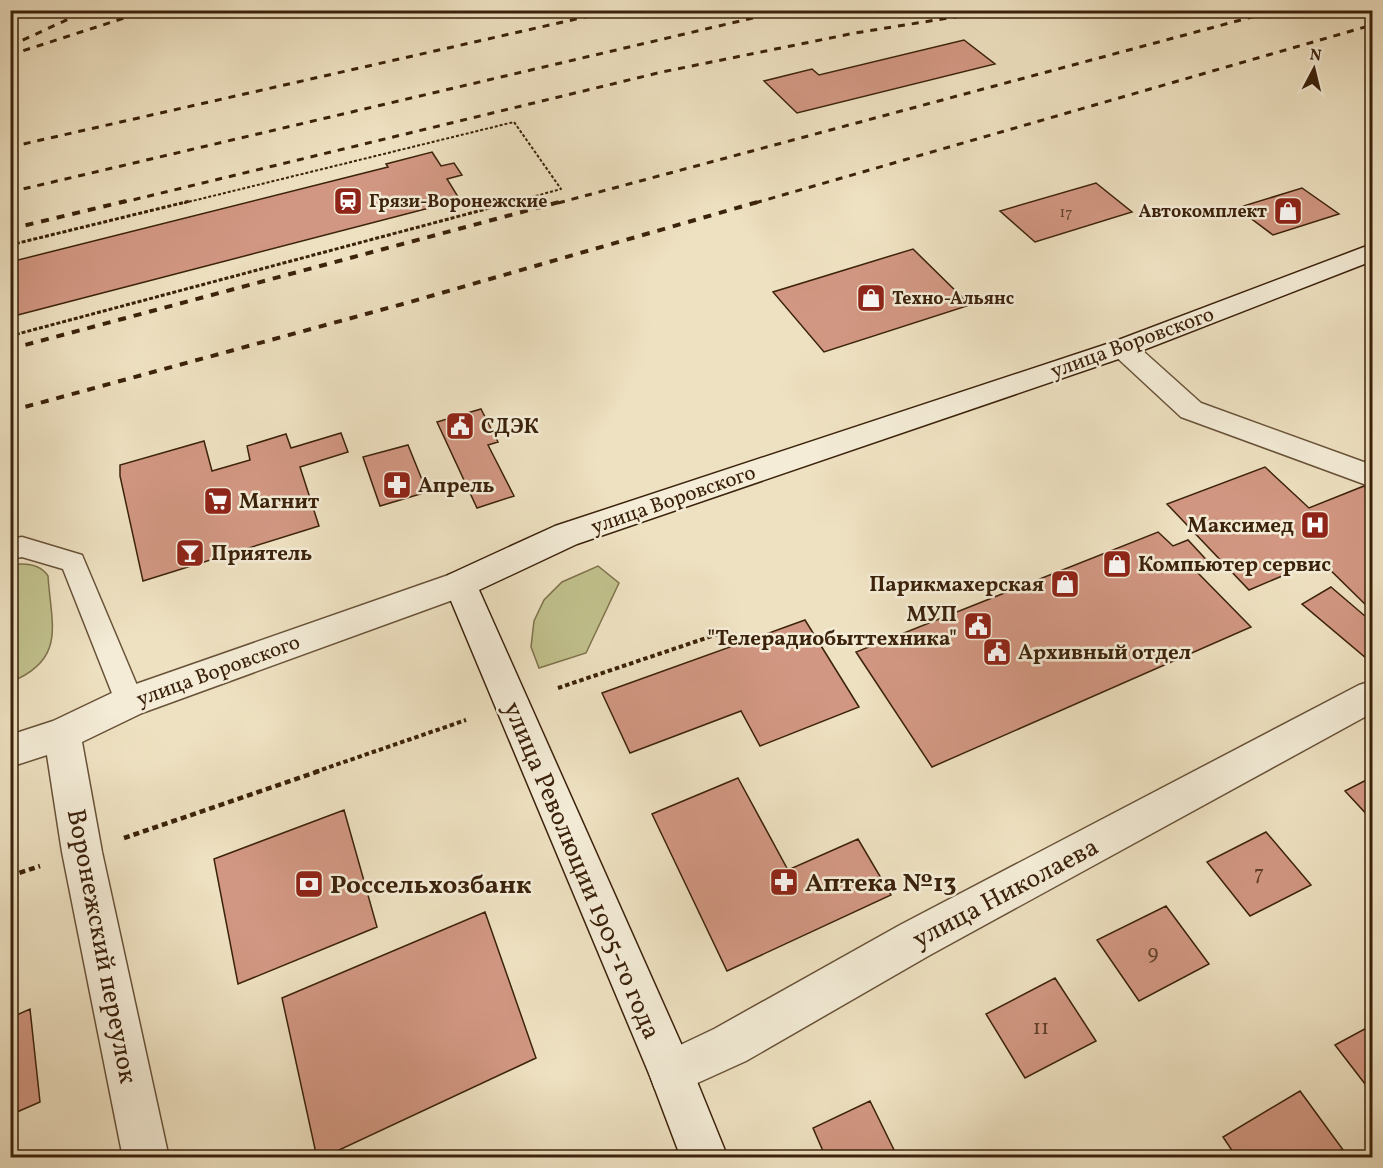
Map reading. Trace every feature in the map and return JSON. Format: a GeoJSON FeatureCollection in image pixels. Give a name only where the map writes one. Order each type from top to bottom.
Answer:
{"type":"FeatureCollection","features":[{"type":"Feature","properties":{"kind":"street","name":"улица Воровского"},"geometry":{"type":"LineString","coordinates":[[10,751],[62,734],[129,702],[460,584],[566,535],[1123,348],[1372,252]]}},
{"type":"Feature","properties":{"kind":"street","name":"улица Воровского"},"geometry":{"type":"LineString","coordinates":[[1341,264],[1372,264]]}},
{"type":"Feature","properties":{"kind":"street"},"geometry":{"type":"LineString","coordinates":[[1123,348],[1191,410],[1372,476]]}},
{"type":"Feature","properties":{"kind":"street","name":"улица Революции 1905-го года"},"geometry":{"type":"LineString","coordinates":[[460,584],[671,1073],[705,1158]]}},
{"type":"Feature","properties":{"kind":"street","name":"улица Николаева"},"geometry":{"type":"LineString","coordinates":[[671,1073],[730,1045],[915,940],[1372,696]]}},
{"type":"Feature","properties":{"kind":"street","name":"Воронежский переулок"},"geometry":{"type":"LineString","coordinates":[[62,734],[82,852],[146,1158]]}},
{"type":"Feature","properties":{"kind":"lane"},"geometry":{"type":"LineString","coordinates":[[10,549],[22,547],[73,562],[129,702]]}},
{"type":"Feature","properties":{"kind":"path"},"geometry":{"type":"LineString","coordinates":[[10,245],[514,122],[561,189],[10,336]]}},
{"type":"Feature","properties":{"kind":"path"},"geometry":{"type":"LineString","coordinates":[[558,688],[721,633]]}},
{"type":"Feature","properties":{"kind":"path"},"geometry":{"type":"LineString","coordinates":[[10,876],[466,720]]}},
{"type":"Feature","properties":{"kind":"green space"},"geometry":{"type":"Polygon","coordinates":[[[11,565],[31,565],[41,569],[48,576],[52,638],[41,662],[29,673],[11,682],[11,565]]]}},
{"type":"Feature","properties":{"kind":"green space"},"geometry":{"type":"Polygon","coordinates":[[[598,566],[619,583],[586,653],[539,668],[531,647],[534,621],[544,600],[562,582],[598,566]]]}},
{"type":"Feature","properties":{"kind":"building"},"geometry":{"type":"Polygon","coordinates":[[[964,40],[995,64],[797,113],[764,81],[812,69],[819,75],[964,40]]]}},
{"type":"Feature","properties":{"kind":"building","name":"Грязи-Воронежские"},"geometry":{"type":"Polygon","coordinates":[[[432,152],[441,166],[454,163],[462,175],[447,179],[460,200],[10,317],[10,262],[388,167],[386,164],[432,152]]]}},
{"type":"Feature","properties":{"kind":"building"},"geometry":{"type":"Polygon","coordinates":[[[1096,183],[1132,212],[1035,242],[1000,211],[1096,183]]]}},
{"type":"Feature","properties":{"kind":"building","name":"Автокомплект"},"geometry":{"type":"Polygon","coordinates":[[[1302,188],[1339,214],[1273,235],[1237,208],[1302,188]]]}},
{"type":"Feature","properties":{"kind":"building","name":"Техно-Альянс"},"geometry":{"type":"Polygon","coordinates":[[[913,249],[970,305],[824,352],[773,292],[913,249]]]}},
{"type":"Feature","properties":{"kind":"building"},"geometry":{"type":"Polygon","coordinates":[[[481,409],[498,442],[488,445],[514,496],[477,508],[437,422],[481,409]]]}},
{"type":"Feature","properties":{"kind":"building","name":"Магнит"},"geometry":{"type":"Polygon","coordinates":[[[341,433],[348,452],[300,467],[319,526],[143,581],[120,476],[120,465],[204,441],[212,471],[250,460],[247,446],[286,434],[291,448],[341,433]]]}},
{"type":"Feature","properties":{"kind":"building"},"geometry":{"type":"Polygon","coordinates":[[[408,445],[427,492],[380,506],[363,457],[408,445]]]}},
{"type":"Feature","properties":{"kind":"building"},"geometry":{"type":"Polygon","coordinates":[[[1265,467],[1309,508],[1364,486],[1372,494],[1372,611],[1320,560],[1249,590],[1167,504],[1265,467]]]}},
{"type":"Feature","properties":{"kind":"building"},"geometry":{"type":"Polygon","coordinates":[[[1158,532],[1173,546],[1188,540],[1213,567],[1198,573],[1251,627],[932,767],[856,652],[1158,532]]]}},
{"type":"Feature","properties":{"kind":"building"},"geometry":{"type":"Polygon","coordinates":[[[1331,587],[1372,622],[1372,654],[1366,658],[1302,604],[1331,587]]]}},
{"type":"Feature","properties":{"kind":"building"},"geometry":{"type":"Polygon","coordinates":[[[805,620],[859,707],[760,746],[741,711],[630,753],[602,693],[805,620]]]}},
{"type":"Feature","properties":{"kind":"building"},"geometry":{"type":"Polygon","coordinates":[[[1372,777],[1372,820],[1345,791],[1372,777]]]}},
{"type":"Feature","properties":{"kind":"building","name":"Аптека №13"},"geometry":{"type":"Polygon","coordinates":[[[738,778],[788,870],[858,839],[891,895],[727,971],[652,814],[738,778]]]}},
{"type":"Feature","properties":{"kind":"building"},"geometry":{"type":"Polygon","coordinates":[[[344,810],[377,927],[238,984],[214,859],[344,810]]]}},
{"type":"Feature","properties":{"kind":"building"},"geometry":{"type":"Polygon","coordinates":[[[1266,832],[1311,885],[1250,916],[1207,862],[1266,832]]]}},
{"type":"Feature","properties":{"kind":"building"},"geometry":{"type":"Polygon","coordinates":[[[1166,906],[1209,964],[1139,1001],[1097,940],[1166,906]]]}},
{"type":"Feature","properties":{"kind":"building"},"geometry":{"type":"Polygon","coordinates":[[[485,912],[536,1058],[322,1158],[317,1158],[282,998],[485,912]]]}},
{"type":"Feature","properties":{"kind":"building"},"geometry":{"type":"Polygon","coordinates":[[[1055,978],[1096,1041],[1025,1078],[986,1014],[1055,978]]]}},
{"type":"Feature","properties":{"kind":"building"},"geometry":{"type":"Polygon","coordinates":[[[30,1009],[40,1102],[10,1115],[10,1018],[30,1009]]]}},
{"type":"Feature","properties":{"kind":"building"},"geometry":{"type":"Polygon","coordinates":[[[1372,1025],[1372,1093],[1335,1045],[1372,1025]]]}},
{"type":"Feature","properties":{"kind":"building"},"geometry":{"type":"Polygon","coordinates":[[[1300,1091],[1349,1158],[1237,1158],[1223,1137],[1300,1091]]]}},
{"type":"Feature","properties":{"kind":"building"},"geometry":{"type":"Polygon","coordinates":[[[870,1101],[898,1158],[826,1158],[813,1128],[870,1101]]]}},
{"type":"Feature","properties":{"kind":"railway"},"geometry":{"type":"LineString","coordinates":[[10,46],[88,10]]}},
{"type":"Feature","properties":{"kind":"railway"},"geometry":{"type":"LineString","coordinates":[[10,55],[149,10]]}},
{"type":"Feature","properties":{"kind":"railway"},"geometry":{"type":"LineString","coordinates":[[10,147],[616,10]]}},
{"type":"Feature","properties":{"kind":"railway"},"geometry":{"type":"LineString","coordinates":[[10,192],[787,10]]}},
{"type":"Feature","properties":{"kind":"railway"},"geometry":{"type":"LineString","coordinates":[[120,203],[662,72],[855,33],[998,10]]}},
{"type":"Feature","properties":{"kind":"railway"},"geometry":{"type":"LineString","coordinates":[[558,203],[1278,10]]}},
{"type":"Feature","properties":{"kind":"railway"},"geometry":{"type":"LineString","coordinates":[[755,203],[1372,25]]}},
{"type":"Feature","properties":{"kind":"railway"},"geometry":{"type":"LineString","coordinates":[[10,229],[126,201]]}},
{"type":"Feature","properties":{"kind":"railway"},"geometry":{"type":"LineString","coordinates":[[10,349],[563,201]]}},
{"type":"Feature","properties":{"kind":"railway"},"geometry":{"type":"LineString","coordinates":[[10,411],[410,302],[761,201]]}},
{"type":"Feature","properties":{"kind":"place","name":"Грязи-Воронежские"},"geometry":{"type":"Point","coordinates":[348,201]}},
{"type":"Feature","properties":{"kind":"place","name":"Автокомплект"},"geometry":{"type":"Point","coordinates":[1288,211]}},
{"type":"Feature","properties":{"kind":"place","name":"Техно-Альянс"},"geometry":{"type":"Point","coordinates":[871,298]}},
{"type":"Feature","properties":{"kind":"place","name":"СДЭК"},"geometry":{"type":"Point","coordinates":[460,426]}},
{"type":"Feature","properties":{"kind":"place","name":"Апрель"},"geometry":{"type":"Point","coordinates":[397,485]}},
{"type":"Feature","properties":{"kind":"place","name":"Магнит"},"geometry":{"type":"Point","coordinates":[218,501]}},
{"type":"Feature","properties":{"kind":"place","name":"Максимед"},"geometry":{"type":"Point","coordinates":[1315,525]}},
{"type":"Feature","properties":{"kind":"place","name":"Приятель"},"geometry":{"type":"Point","coordinates":[190,553]}},
{"type":"Feature","properties":{"kind":"place","name":"Компьютер сервис"},"geometry":{"type":"Point","coordinates":[1117,564]}},
{"type":"Feature","properties":{"kind":"place","name":"Парикмахерская"},"geometry":{"type":"Point","coordinates":[1065,584]}},
{"type":"Feature","properties":{"kind":"place","name":"МУП \"Телерадиобыттехника\""},"geometry":{"type":"Point","coordinates":[978,626]}},
{"type":"Feature","properties":{"kind":"place","name":"Архивный отдел"},"geometry":{"type":"Point","coordinates":[997,652]}},
{"type":"Feature","properties":{"kind":"place","name":"Аптека №13"},"geometry":{"type":"Point","coordinates":[784,882]}},
{"type":"Feature","properties":{"kind":"place","name":"Россельхозбанк"},"geometry":{"type":"Point","coordinates":[309,884]}}]}
